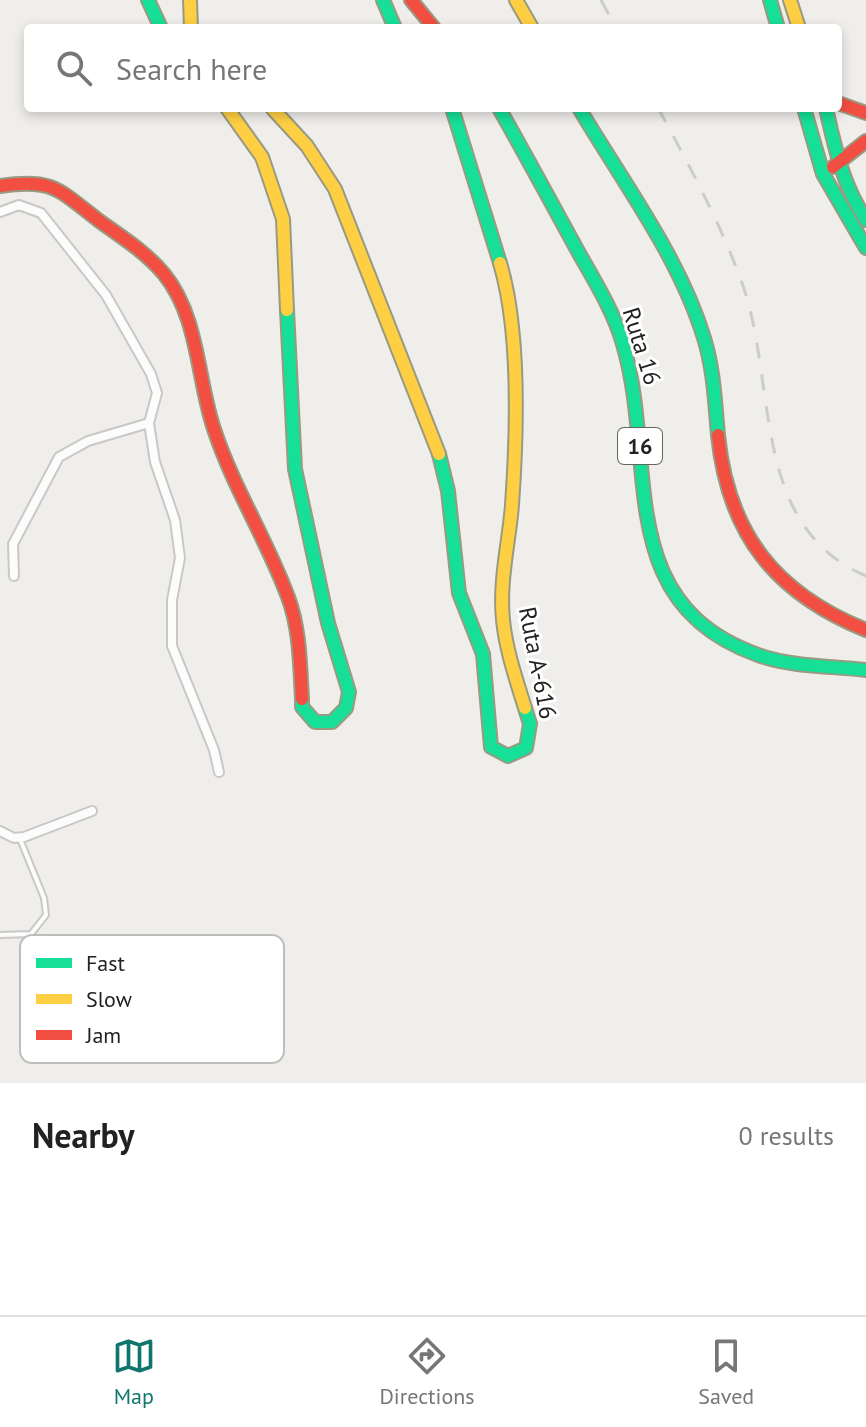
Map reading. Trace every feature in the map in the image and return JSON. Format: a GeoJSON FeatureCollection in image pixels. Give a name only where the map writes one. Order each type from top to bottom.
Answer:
{"type":"FeatureCollection","features":[{"type":"Feature","properties":{"kind":"main road"},"geometry":{"type":"LineString","coordinates":[[148,0],[159,24]]}},
{"type":"Feature","properties":{"kind":"main road"},"geometry":{"type":"LineString","coordinates":[[190,0],[191,24]]}},
{"type":"Feature","properties":{"kind":"main road"},"geometry":{"type":"LineString","coordinates":[[383,0],[393,24]]}},
{"type":"Feature","properties":{"kind":"main road"},"geometry":{"type":"LineString","coordinates":[[411,0],[431,24]]}},
{"type":"Feature","properties":{"kind":"main road"},"geometry":{"type":"LineString","coordinates":[[516,0],[530,24]]}},
{"type":"Feature","properties":{"kind":"main road"},"geometry":{"type":"LineString","coordinates":[[770,0],[777,24]]}},
{"type":"Feature","properties":{"kind":"main road"},"geometry":{"type":"LineString","coordinates":[[790,0],[798,24]]}},
{"type":"Feature","properties":{"kind":"main road"},"geometry":{"type":"LineString","coordinates":[[842,104],[866,113]]}},
{"type":"Feature","properties":{"kind":"main road"},"geometry":{"type":"LineString","coordinates":[[0,186],[34,181],[56,188],[146,256],[170,284],[187,318],[214,429],[289,598],[299,639],[302,707],[315,722],[332,722],[346,708],[349,692],[331,635],[297,481],[290,419],[283,219],[262,157],[230,112]]}},
{"type":"Feature","properties":{"kind":"main road","name":"Ruta A-616"},"geometry":{"type":"LineString","coordinates":[[276,112],[307,146],[340,198],[386,322],[434,435],[448,491],[459,593],[483,654],[491,747],[508,756],[526,748],[530,724],[509,656],[503,620],[502,586],[512,504],[514,342],[510,296],[453,112]]}},
{"type":"Feature","properties":{"kind":"main road","name":"Ruta 16"},"geometry":{"type":"LineString","coordinates":[[501,112],[600,292],[623,344],[637,408],[649,536],[671,595],[702,627],[746,650],[780,660],[866,670]]}},
{"type":"Feature","properties":{"kind":"main road"},"geometry":{"type":"LineString","coordinates":[[581,112],[698,320],[712,372],[727,492],[738,522],[761,560],[801,598],[866,630]]}},
{"type":"Feature","properties":{"kind":"main road"},"geometry":{"type":"LineString","coordinates":[[805,112],[823,174],[866,248]]}},
{"type":"Feature","properties":{"kind":"main road"},"geometry":{"type":"LineString","coordinates":[[827,112],[838,164],[851,197],[866,220]]}},
{"type":"Feature","properties":{"kind":"main road"},"geometry":{"type":"LineString","coordinates":[[823,174],[866,141]]}},
{"type":"Feature","properties":{"kind":"main road"},"geometry":{"type":"LineString","coordinates":[[838,164],[866,152]]}},
{"type":"Feature","properties":{"kind":"street"},"geometry":{"type":"LineString","coordinates":[[0,212],[19,205],[41,213],[106,295],[151,374],[157,393],[149,423],[159,479],[178,532],[180,558],[172,600],[172,646],[214,750],[219,772]]}},
{"type":"Feature","properties":{"kind":"street"},"geometry":{"type":"LineString","coordinates":[[14,576],[13,544],[59,457],[88,441],[149,423]]}},
{"type":"Feature","properties":{"kind":"street"},"geometry":{"type":"LineString","coordinates":[[0,831],[20,837],[92,811]]}},
{"type":"Feature","properties":{"kind":"lane"},"geometry":{"type":"LineString","coordinates":[[0,935],[31,934],[46,915],[44,898],[20,837]]}},
{"type":"Feature","properties":{"kind":"railway"},"geometry":{"type":"LineString","coordinates":[[601,0],[614,24]]}},
{"type":"Feature","properties":{"kind":"railway"},"geometry":{"type":"LineString","coordinates":[[660,112],[714,216],[742,283],[753,322],[774,448],[785,488],[802,523],[829,553],[866,576]]}},
{"type":"Feature","properties":{"kind":"traffic: fast"},"geometry":{"type":"LineString","coordinates":[[148,0],[159,24]]}},
{"type":"Feature","properties":{"kind":"traffic: fast"},"geometry":{"type":"LineString","coordinates":[[383,0],[393,24]]}},
{"type":"Feature","properties":{"kind":"traffic: fast"},"geometry":{"type":"LineString","coordinates":[[770,0],[777,24]]}},
{"type":"Feature","properties":{"kind":"traffic: fast"},"geometry":{"type":"LineString","coordinates":[[453,112],[500,263]]}},
{"type":"Feature","properties":{"kind":"traffic: fast"},"geometry":{"type":"LineString","coordinates":[[501,112],[602,294],[619,331],[633,389],[648,524],[660,565],[680,601],[711,632],[758,655],[798,664],[866,670]]}},
{"type":"Feature","properties":{"kind":"traffic: fast"},"geometry":{"type":"LineString","coordinates":[[581,112],[665,248],[693,308],[710,362],[718,435]]}},
{"type":"Feature","properties":{"kind":"traffic: fast"},"geometry":{"type":"LineString","coordinates":[[805,112],[823,174],[866,248]]}},
{"type":"Feature","properties":{"kind":"traffic: fast"},"geometry":{"type":"LineString","coordinates":[[827,112],[846,180],[866,220]]}},
{"type":"Feature","properties":{"kind":"traffic: fast"},"geometry":{"type":"LineString","coordinates":[[287,310],[295,469],[328,623],[349,692],[346,708],[332,722],[315,722],[302,707],[302,699]]}},
{"type":"Feature","properties":{"kind":"traffic: fast"},"geometry":{"type":"LineString","coordinates":[[439,454],[448,491],[459,593],[483,654],[491,747],[508,756],[526,748],[530,724],[525,708]]}},
{"type":"Feature","properties":{"kind":"traffic: slow"},"geometry":{"type":"LineString","coordinates":[[190,0],[191,24]]}},
{"type":"Feature","properties":{"kind":"traffic: slow"},"geometry":{"type":"LineString","coordinates":[[516,0],[530,24]]}},
{"type":"Feature","properties":{"kind":"traffic: slow"},"geometry":{"type":"LineString","coordinates":[[790,0],[798,24]]}},
{"type":"Feature","properties":{"kind":"traffic: slow"},"geometry":{"type":"LineString","coordinates":[[230,112],[262,157],[283,219],[287,310]]}},
{"type":"Feature","properties":{"kind":"traffic: slow"},"geometry":{"type":"LineString","coordinates":[[276,112],[307,146],[335,189],[439,454]]}},
{"type":"Feature","properties":{"kind":"traffic: slow"},"geometry":{"type":"LineString","coordinates":[[500,263],[511,319],[516,415],[512,505],[502,605],[506,642],[525,708]]}},
{"type":"Feature","properties":{"kind":"traffic: jam"},"geometry":{"type":"LineString","coordinates":[[411,0],[431,24]]}},
{"type":"Feature","properties":{"kind":"traffic: jam"},"geometry":{"type":"LineString","coordinates":[[842,104],[866,113]]}},
{"type":"Feature","properties":{"kind":"traffic: jam"},"geometry":{"type":"LineString","coordinates":[[833,167],[866,141]]}},
{"type":"Feature","properties":{"kind":"traffic: jam"},"geometry":{"type":"LineString","coordinates":[[0,186],[32,184],[54,188],[149,259],[176,291],[191,329],[208,410],[222,451],[292,609],[299,647],[302,699]]}},
{"type":"Feature","properties":{"kind":"traffic: jam"},"geometry":{"type":"LineString","coordinates":[[718,435],[723,470],[733,502],[745,530],[762,556],[806,598],[866,630]]}}]}
